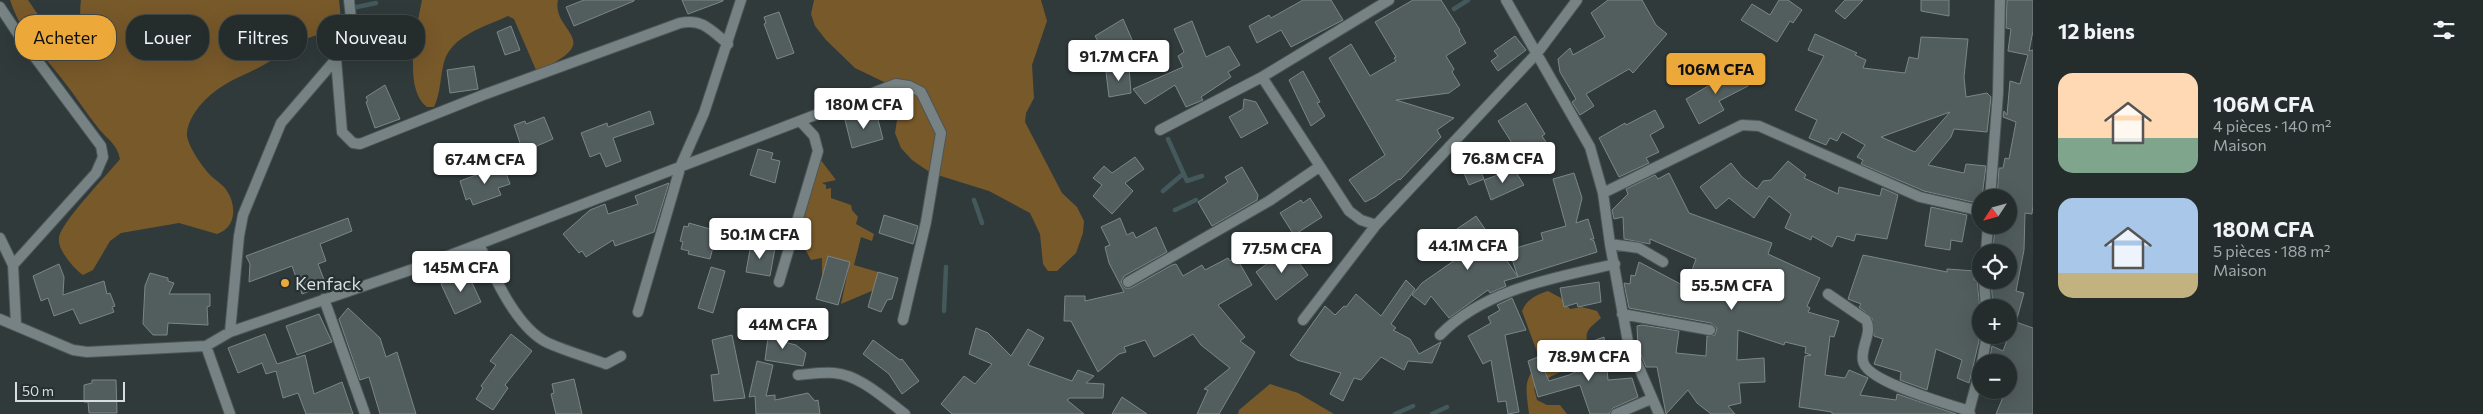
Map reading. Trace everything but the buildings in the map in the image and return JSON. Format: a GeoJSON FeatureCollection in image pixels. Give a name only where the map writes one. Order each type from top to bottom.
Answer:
{"type":"FeatureCollection","features":[{"type":"Feature","properties":{"kind":"street"},"geometry":{"type":"LineString","coordinates":[[349,0],[351,15]]}},
{"type":"Feature","properties":{"kind":"street"},"geometry":{"type":"LineString","coordinates":[[638,312],[681,165],[704,113],[741,0]]}},
{"type":"Feature","properties":{"kind":"street"},"geometry":{"type":"LineString","coordinates":[[1160,130],[1262,77],[1388,0]]}},
{"type":"Feature","properties":{"kind":"street"},"geometry":{"type":"LineString","coordinates":[[1506,0],[1538,52],[1590,147],[1603,193],[1610,244],[1628,342],[1659,414]]}},
{"type":"Feature","properties":{"kind":"street"},"geometry":{"type":"LineString","coordinates":[[1991,189],[1998,92],[2000,0]]}},
{"type":"Feature","properties":{"kind":"street"},"geometry":{"type":"LineString","coordinates":[[1303,320],[1376,225],[1538,52],[1575,1]]}},
{"type":"Feature","properties":{"kind":"street"},"geometry":{"type":"LineString","coordinates":[[0,7],[22,40],[101,146],[103,156],[96,173],[13,265]]}},
{"type":"Feature","properties":{"kind":"street"},"geometry":{"type":"LineString","coordinates":[[336,60],[342,132],[353,143],[360,144],[483,95],[680,23],[692,20],[703,24],[728,44]]}},
{"type":"Feature","properties":{"kind":"street"},"geometry":{"type":"LineString","coordinates":[[230,332],[239,236],[244,215],[281,123],[335,60]]}},
{"type":"Feature","properties":{"kind":"street"},"geometry":{"type":"LineString","coordinates":[[1262,77],[1319,167],[1350,211],[1361,220],[1376,225]]}},
{"type":"Feature","properties":{"kind":"street"},"geometry":{"type":"LineString","coordinates":[[0,319],[16,324],[73,350],[87,352],[206,346],[230,332],[419,267],[896,84],[909,86],[921,92],[941,133],[926,222],[903,320]]}},
{"type":"Feature","properties":{"kind":"street"},"geometry":{"type":"LineString","coordinates":[[779,282],[818,151],[814,136],[801,122]]}},
{"type":"Feature","properties":{"kind":"street"},"geometry":{"type":"LineString","coordinates":[[1603,193],[1742,125],[1751,124],[1920,197],[1972,209]]}},
{"type":"Feature","properties":{"kind":"street"},"geometry":{"type":"LineString","coordinates":[[1128,282],[1269,201],[1319,167]]}},
{"type":"Feature","properties":{"kind":"street"},"geometry":{"type":"LineString","coordinates":[[0,238],[13,265],[16,324]]}},
{"type":"Feature","properties":{"kind":"street"},"geometry":{"type":"LineString","coordinates":[[479,244],[503,294],[524,323],[546,342],[606,364],[621,356]]}},
{"type":"Feature","properties":{"kind":"street"},"geometry":{"type":"LineString","coordinates":[[1610,244],[1639,248],[1663,262]]}},
{"type":"Feature","properties":{"kind":"street"},"geometry":{"type":"LineString","coordinates":[[1440,335],[1456,319],[1468,311],[1507,293],[1556,278],[1615,264]]}},
{"type":"Feature","properties":{"kind":"street"},"geometry":{"type":"LineString","coordinates":[[1828,294],[1866,320],[1869,329],[1862,357],[1863,364],[1868,370],[1899,388],[1969,412],[1972,399]]}},
{"type":"Feature","properties":{"kind":"street"},"geometry":{"type":"LineString","coordinates":[[324,299],[365,414]]}},
{"type":"Feature","properties":{"kind":"street"},"geometry":{"type":"LineString","coordinates":[[1622,314],[1710,330]]}},
{"type":"Feature","properties":{"kind":"street"},"geometry":{"type":"LineString","coordinates":[[206,346],[230,414]]}},
{"type":"Feature","properties":{"kind":"street"},"geometry":{"type":"LineString","coordinates":[[798,375],[834,373],[844,376],[864,384],[905,414]]}},
{"type":"Feature","properties":{"kind":"street"},"geometry":{"type":"LineString","coordinates":[[1616,414],[1651,399]]}},
{"type":"Feature","properties":{"kind":"shaded area"},"geometry":{"type":"Polygon","coordinates":[[[10,0],[28,0],[38,15],[16,15],[10,0]]]}},
{"type":"Feature","properties":{"kind":"shaded area"},"geometry":{"type":"Polygon","coordinates":[[[81,0],[339,0],[340,15],[317,15],[317,35],[307,39],[307,15],[219,15],[219,60],[271,60],[213,93],[199,107],[188,126],[188,141],[193,151],[203,167],[224,186],[230,197],[233,210],[231,222],[228,227],[217,234],[179,223],[121,233],[110,241],[93,270],[83,275],[63,253],[59,238],[76,210],[120,159],[114,146],[99,129],[47,60],[116,60],[116,15],[80,15],[81,0]]]}},
{"type":"Feature","properties":{"kind":"shaded area"},"geometry":{"type":"Polygon","coordinates":[[[422,0],[558,0],[558,10],[573,38],[573,45],[569,52],[560,59],[545,68],[536,70],[514,19],[508,16],[470,33],[454,45],[444,62],[438,96],[434,107],[427,107],[419,98],[413,72],[413,60],[425,60],[425,15],[419,15],[422,0]]]}},
{"type":"Feature","properties":{"kind":"shaded area"},"geometry":{"type":"Polygon","coordinates":[[[814,0],[1041,0],[1047,21],[1032,65],[1034,98],[1026,113],[1025,122],[1062,193],[1077,207],[1084,221],[1083,233],[1076,253],[1057,271],[1048,271],[1043,264],[1040,234],[1030,213],[989,191],[931,173],[912,160],[901,148],[895,133],[899,107],[895,98],[884,82],[855,68],[826,40],[815,26],[811,14],[814,0]]]}},
{"type":"Feature","properties":{"kind":"shaded area"},"geometry":{"type":"Polygon","coordinates":[[[817,155],[836,180],[822,183],[826,185],[826,189],[831,188],[831,198],[851,205],[852,210],[858,217],[856,224],[874,234],[872,241],[861,237],[854,265],[878,272],[874,290],[841,304],[849,266],[842,266],[836,258],[828,256],[822,277],[822,258],[811,260],[799,238],[817,155]]]}},
{"type":"Feature","properties":{"kind":"shaded area"},"geometry":{"type":"Polygon","coordinates":[[[1548,291],[1561,298],[1570,309],[1582,307],[1597,311],[1601,318],[1589,329],[1587,339],[1589,351],[1581,362],[1574,367],[1551,376],[1534,388],[1537,400],[1547,405],[1560,405],[1567,414],[1529,414],[1527,385],[1530,375],[1540,360],[1522,311],[1526,303],[1532,298],[1548,291]]]}},
{"type":"Feature","properties":{"kind":"shaded area"},"geometry":{"type":"Polygon","coordinates":[[[1270,384],[1298,393],[1334,414],[1238,414],[1239,410],[1270,384]]]}},
{"type":"Feature","properties":{"kind":"waterway"},"geometry":{"type":"LineString","coordinates":[[1454,9],[1468,0]]}},
{"type":"Feature","properties":{"kind":"waterway"},"geometry":{"type":"LineString","coordinates":[[352,8],[376,3]]}},
{"type":"Feature","properties":{"kind":"waterway"},"geometry":{"type":"LineString","coordinates":[[1168,139],[1187,181],[1202,176]]}},
{"type":"Feature","properties":{"kind":"waterway"},"geometry":{"type":"LineString","coordinates":[[1163,191],[1183,174]]}},
{"type":"Feature","properties":{"kind":"waterway"},"geometry":{"type":"LineString","coordinates":[[974,200],[982,223]]}},
{"type":"Feature","properties":{"kind":"waterway"},"geometry":{"type":"LineString","coordinates":[[1175,210],[1196,200]]}},
{"type":"Feature","properties":{"kind":"waterway"},"geometry":{"type":"LineString","coordinates":[[944,311],[946,267]]}},
{"type":"Feature","properties":{"kind":"waterway"},"geometry":{"type":"LineString","coordinates":[[1395,414],[1413,406]]}},
{"type":"Feature","properties":{"kind":"waterway"},"geometry":{"type":"LineString","coordinates":[[1432,414],[1447,407]]}},
{"type":"Feature","properties":{"kind":"place","name":"Kenfack"},"geometry":{"type":"Point","coordinates":[285,283]}}]}
